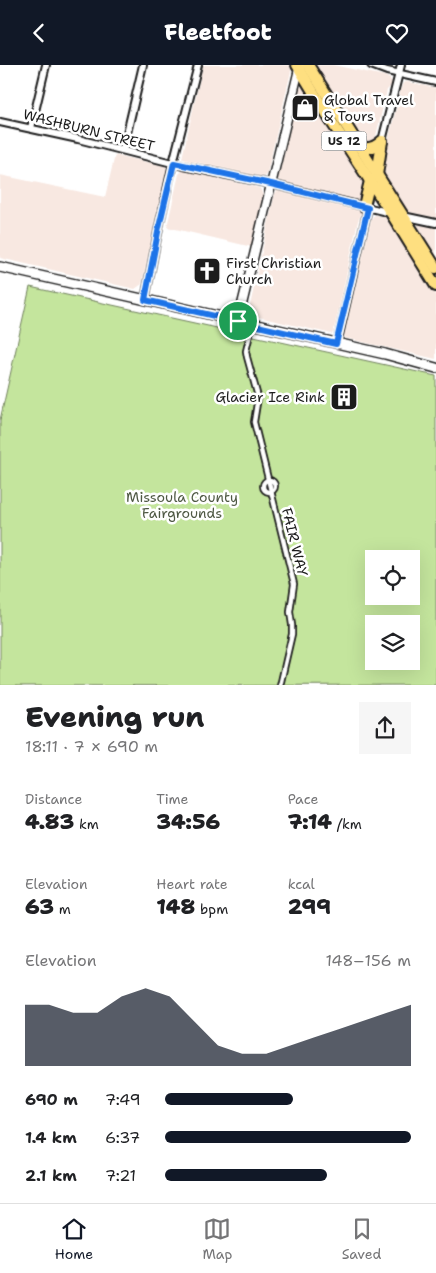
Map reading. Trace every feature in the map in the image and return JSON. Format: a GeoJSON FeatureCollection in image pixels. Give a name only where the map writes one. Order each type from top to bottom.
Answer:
{"type":"FeatureCollection","features":[{"type":"Feature","properties":{"kind":"highway","name":"US 12"},"geometry":{"type":"LineString","coordinates":[[301,66],[360,147],[391,213],[436,286]]}},
{"type":"Feature","properties":{"kind":"highway","name":"US 12"},"geometry":{"type":"LineString","coordinates":[[301,66],[331,121],[404,216],[436,268]]}},
{"type":"Feature","properties":{"kind":"highway","name":"US 12"},"geometry":{"type":"LineString","coordinates":[[360,147],[371,149],[382,141]]}},
{"type":"Feature","properties":{"kind":"highway"},"geometry":{"type":"LineString","coordinates":[[366,207],[382,141]]}},
{"type":"Feature","properties":{"kind":"main road"},"geometry":{"type":"LineString","coordinates":[[0,267],[436,367]]}},
{"type":"Feature","properties":{"kind":"street"},"geometry":{"type":"LineString","coordinates":[[31,128],[46,65]]}},
{"type":"Feature","properties":{"kind":"street"},"geometry":{"type":"LineString","coordinates":[[123,150],[143,65]]}},
{"type":"Feature","properties":{"kind":"street"},"geometry":{"type":"LineString","coordinates":[[145,300],[159,227],[198,65]]}},
{"type":"Feature","properties":{"kind":"street"},"geometry":{"type":"LineString","coordinates":[[372,65],[387,71],[436,82]]}},
{"type":"Feature","properties":{"kind":"street"},"geometry":{"type":"LineString","coordinates":[[382,141],[402,65]]}},
{"type":"Feature","properties":{"kind":"street"},"geometry":{"type":"LineString","coordinates":[[238,321],[301,66]]}},
{"type":"Feature","properties":{"kind":"street","name":"WASHBURN STREET"},"geometry":{"type":"LineString","coordinates":[[0,122],[436,223]]}},
{"type":"Feature","properties":{"kind":"street"},"geometry":{"type":"LineString","coordinates":[[336,344],[366,207]]}},
{"type":"Feature","properties":{"kind":"street","name":"FAIR WAY"},"geometry":{"type":"LineString","coordinates":[[250,334],[246,351],[258,397],[254,422],[294,584],[290,612],[292,629],[280,685]]}},
{"type":"Feature","properties":{"kind":"shaded area"},"geometry":{"type":"Polygon","coordinates":[[[203,65],[291,65],[265,177],[260,178],[182,158],[203,65]]]}},
{"type":"Feature","properties":{"kind":"shaded area"},"geometry":{"type":"Polygon","coordinates":[[[311,65],[333,65],[385,76],[390,79],[392,82],[391,86],[387,90],[373,143],[363,145],[311,65]]]}},
{"type":"Feature","properties":{"kind":"shaded area"},"geometry":{"type":"Polygon","coordinates":[[[404,82],[436,88],[436,218],[405,211],[381,170],[404,82]]]}},
{"type":"Feature","properties":{"kind":"shaded area"},"geometry":{"type":"Polygon","coordinates":[[[301,87],[365,181],[361,198],[357,200],[280,182],[278,179],[299,88],[301,87]]]}},
{"type":"Feature","properties":{"kind":"shaded area"},"geometry":{"type":"Polygon","coordinates":[[[115,155],[165,166],[168,170],[142,284],[135,289],[0,258],[0,175],[105,197],[115,155]]]}},
{"type":"Feature","properties":{"kind":"shaded area"},"geometry":{"type":"Polygon","coordinates":[[[186,170],[260,188],[263,195],[252,247],[167,227],[179,174],[186,170]]]}},
{"type":"Feature","properties":{"kind":"shaded area"},"geometry":{"type":"Polygon","coordinates":[[[277,191],[351,209],[360,209],[362,213],[358,221],[334,332],[332,334],[250,315],[249,310],[277,191]]]}},
{"type":"Feature","properties":{"kind":"shaded area"},"geometry":{"type":"Polygon","coordinates":[[[376,215],[391,220],[436,293],[436,359],[345,338],[344,335],[371,220],[376,215]]]}},
{"type":"Feature","properties":{"kind":"shaded area"},"geometry":{"type":"Polygon","coordinates":[[[421,224],[436,228],[436,258],[417,226],[421,224]]]}},
{"type":"Feature","properties":{"kind":"green space","name":"Missoula County Fairgrounds"},"geometry":{"type":"Polygon","coordinates":[[[30,287],[436,376],[436,685],[0,685],[0,420],[30,287]]]}},
{"type":"Feature","properties":{"kind":"place","name":"Global Travel & Tours"},"geometry":{"type":"Point","coordinates":[305,108]}},
{"type":"Feature","properties":{"kind":"place","name":"First Christian Church"},"geometry":{"type":"Point","coordinates":[207,271]}},
{"type":"Feature","properties":{"kind":"place","name":"Glacier Ice Rink"},"geometry":{"type":"Point","coordinates":[344,397]}},
{"type":"Feature","properties":{"kind":"route"},"geometry":{"type":"LineString","coordinates":[[174,163],[368,208],[336,344],[238,321],[145,300],[174,163]]}}]}
